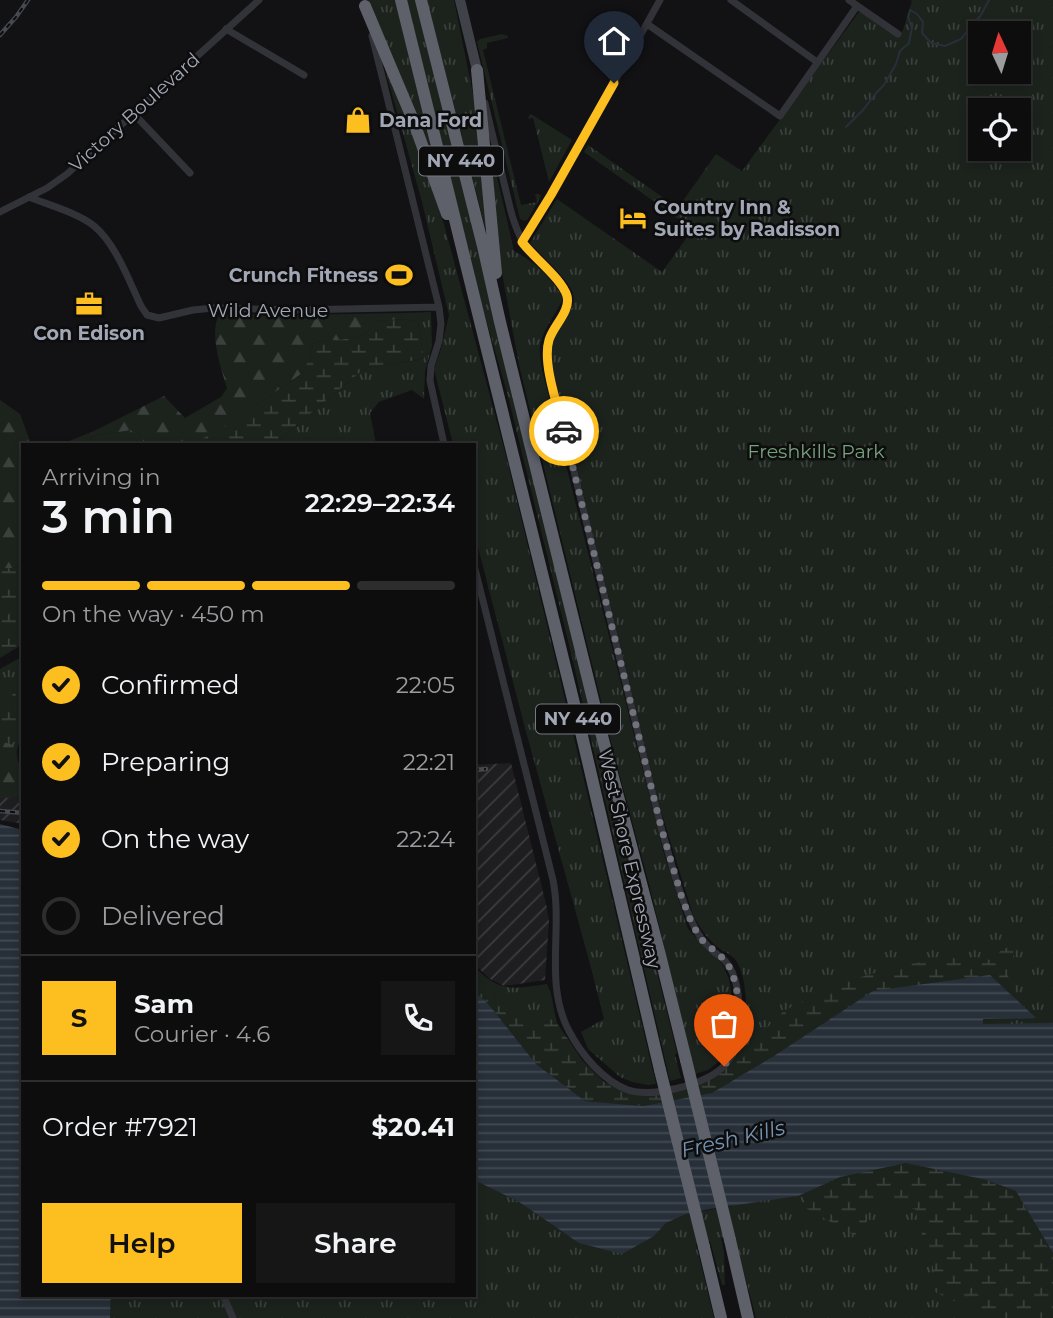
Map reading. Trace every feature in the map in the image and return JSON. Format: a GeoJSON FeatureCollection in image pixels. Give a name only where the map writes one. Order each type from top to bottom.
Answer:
{"type":"FeatureCollection","features":[{"type":"Feature","properties":{"kind":"highway","name":"West Shore Expressway"},"geometry":{"type":"LineString","coordinates":[[401,0],[721,1318]]}},
{"type":"Feature","properties":{"kind":"highway","name":"West Shore Expressway"},"geometry":{"type":"LineString","coordinates":[[421,0],[748,1318]]}},
{"type":"Feature","properties":{"kind":"highway"},"geometry":{"type":"LineString","coordinates":[[364,3],[431,167],[492,369]]}},
{"type":"Feature","properties":{"kind":"highway"},"geometry":{"type":"LineString","coordinates":[[477,70],[500,322]]}},
{"type":"Feature","properties":{"kind":"main road"},"geometry":{"type":"LineString","coordinates":[[460,0],[477,70]]}},
{"type":"Feature","properties":{"kind":"street","name":"Victory Boulevard"},"geometry":{"type":"LineString","coordinates":[[0,212],[52,185],[67,174],[259,0]]}},
{"type":"Feature","properties":{"kind":"street"},"geometry":{"type":"LineString","coordinates":[[522,242],[660,0]]}},
{"type":"Feature","properties":{"kind":"street"},"geometry":{"type":"LineString","coordinates":[[731,0],[817,62]]}},
{"type":"Feature","properties":{"kind":"street"},"geometry":{"type":"LineString","coordinates":[[849,0],[898,34]]}},
{"type":"Feature","properties":{"kind":"street"},"geometry":{"type":"LineString","coordinates":[[364,3],[440,310],[439,341],[431,366],[430,381],[444,443]]}},
{"type":"Feature","properties":{"kind":"street"},"geometry":{"type":"LineString","coordinates":[[647,23],[780,116],[857,6]]}},
{"type":"Feature","properties":{"kind":"street"},"geometry":{"type":"LineString","coordinates":[[226,29],[304,75]]}},
{"type":"Feature","properties":{"kind":"street"},"geometry":{"type":"LineString","coordinates":[[476,573],[553,880],[556,895],[555,986],[568,1028],[579,1048],[612,1082],[629,1090],[645,1093],[662,1091],[710,1076],[724,1066],[734,1051],[740,1019],[736,985],[725,960],[701,939],[692,924],[661,827],[548,365],[549,340],[568,301],[561,284],[522,242],[513,220],[477,70]]}},
{"type":"Feature","properties":{"kind":"street"},"geometry":{"type":"LineString","coordinates":[[133,113],[190,173]]}},
{"type":"Feature","properties":{"kind":"street","name":"Wild Avenue"},"geometry":{"type":"LineString","coordinates":[[29,197],[92,224],[106,238],[141,306],[153,317],[214,308],[440,310]]}},
{"type":"Feature","properties":{"kind":"street"},"geometry":{"type":"LineString","coordinates":[[224,1297],[233,1318]]}},
{"type":"Feature","properties":{"kind":"shaded area"},"geometry":{"type":"Polygon","coordinates":[[[511,763],[547,908],[549,921],[545,980],[504,986],[490,979],[476,966],[476,765],[511,763]]]}},
{"type":"Feature","properties":{"kind":"shaded area"},"geometry":{"type":"Polygon","coordinates":[[[21,790],[21,824],[0,820],[0,794],[21,790]]]}},
{"type":"Feature","properties":{"kind":"green space"},"geometry":{"type":"Polygon","coordinates":[[[368,0],[395,0],[432,153],[430,153],[368,0]]]}},
{"type":"Feature","properties":{"kind":"green space"},"geometry":{"type":"Polygon","coordinates":[[[406,0],[417,0],[677,1053],[675,1055],[681,1078],[670,1081],[571,653],[406,0]]]}},
{"type":"Feature","properties":{"kind":"green space"},"geometry":{"type":"Polygon","coordinates":[[[427,0],[454,0],[481,134],[486,227],[485,227],[427,0]]]}},
{"type":"Feature","properties":{"kind":"green space","name":"Freshkills Park"},"geometry":{"type":"Polygon","coordinates":[[[910,0],[1053,0],[1053,1318],[756,1318],[734,1234],[721,1238],[725,1285],[722,1285],[710,1241],[696,1244],[714,1318],[110,1318],[111,1297],[476,1297],[476,1181],[519,1202],[561,1231],[654,1236],[666,1223],[686,1214],[733,1206],[701,1088],[730,1062],[741,1044],[746,1007],[744,982],[735,960],[712,943],[693,915],[661,811],[551,362],[555,337],[572,307],[573,295],[563,278],[530,243],[557,199],[662,272],[693,229],[584,152],[588,145],[678,208],[716,154],[742,171],[859,12],[865,13],[898,36],[903,30],[912,1],[910,0]]]}},
{"type":"Feature","properties":{"kind":"green space"},"geometry":{"type":"Polygon","coordinates":[[[502,34],[508,38],[487,43],[487,48],[483,50],[521,205],[537,202],[535,194],[541,196],[525,221],[520,219],[477,42],[502,34]]]}},
{"type":"Feature","properties":{"kind":"green space"},"geometry":{"type":"Polygon","coordinates":[[[385,69],[431,182],[505,452],[656,1084],[632,1082],[620,1077],[588,1049],[581,1032],[604,1019],[476,540],[476,443],[453,443],[434,369],[449,315],[422,202],[385,69]]]}},
{"type":"Feature","properties":{"kind":"green space"},"geometry":{"type":"Polygon","coordinates":[[[531,114],[572,140],[549,182],[533,118],[528,119],[531,114]]]}},
{"type":"Feature","properties":{"kind":"green space"},"geometry":{"type":"Polygon","coordinates":[[[491,151],[514,251],[542,271],[563,298],[542,339],[542,370],[664,854],[688,929],[723,965],[729,979],[734,1037],[722,1059],[708,1070],[695,1074],[519,365],[500,262],[491,151]]]}},
{"type":"Feature","properties":{"kind":"green space"},"geometry":{"type":"Polygon","coordinates":[[[431,312],[432,346],[425,371],[424,399],[412,390],[379,402],[370,413],[376,443],[275,443],[365,368],[424,359],[418,322],[403,319],[402,313],[431,312]]]}},
{"type":"Feature","properties":{"kind":"green space"},"geometry":{"type":"Polygon","coordinates":[[[402,313],[403,319],[378,321],[364,335],[314,342],[304,372],[237,419],[195,443],[143,443],[143,437],[132,430],[92,436],[89,443],[64,443],[164,396],[185,418],[221,397],[227,388],[215,340],[220,314],[402,313]]]}},
{"type":"Feature","properties":{"kind":"green space"},"geometry":{"type":"Polygon","coordinates":[[[403,319],[418,322],[424,359],[365,368],[275,443],[195,443],[237,419],[304,372],[314,342],[364,335],[378,321],[403,319]]]}},
{"type":"Feature","properties":{"kind":"green space"},"geometry":{"type":"Polygon","coordinates":[[[0,400],[20,414],[31,443],[21,443],[21,567],[0,569],[0,400]]]}},
{"type":"Feature","properties":{"kind":"green space"},"geometry":{"type":"Polygon","coordinates":[[[132,430],[143,437],[143,443],[89,443],[92,436],[132,430]]]}},
{"type":"Feature","properties":{"kind":"green space"},"geometry":{"type":"Polygon","coordinates":[[[21,567],[21,645],[0,658],[0,569],[21,567]]]}},
{"type":"Feature","properties":{"kind":"green space"},"geometry":{"type":"Polygon","coordinates":[[[21,657],[21,741],[17,753],[21,770],[21,797],[0,798],[0,669],[21,657]]]}},
{"type":"Feature","properties":{"kind":"green space"},"geometry":{"type":"Polygon","coordinates":[[[21,688],[21,726],[7,743],[0,741],[0,709],[21,688]]]}},
{"type":"Feature","properties":{"kind":"green space"},"geometry":{"type":"Polygon","coordinates":[[[0,741],[13,745],[10,756],[16,780],[21,783],[21,793],[0,792],[0,741]]]}},
{"type":"Feature","properties":{"kind":"green space"},"geometry":{"type":"Polygon","coordinates":[[[1010,946],[1015,951],[1007,974],[1016,993],[1036,1018],[990,975],[774,1056],[712,1093],[643,1106],[585,1101],[536,1064],[490,1006],[476,993],[476,975],[500,1001],[519,1016],[555,1020],[582,1060],[604,1082],[645,1096],[699,1084],[736,1055],[741,1054],[744,1058],[748,1046],[785,1010],[839,984],[900,965],[956,958],[994,960],[1000,951],[1010,946]]]}},
{"type":"Feature","properties":{"kind":"green space"},"geometry":{"type":"Polygon","coordinates":[[[476,969],[492,981],[508,987],[547,984],[559,1034],[549,1020],[519,1016],[500,1001],[476,975],[476,969]]]}},
{"type":"Feature","properties":{"kind":"green space"},"geometry":{"type":"Polygon","coordinates":[[[906,1163],[987,1180],[1016,1191],[1053,1257],[1053,1318],[989,1318],[933,1291],[932,1263],[915,1209],[870,1199],[864,1241],[806,1208],[804,1194],[840,1177],[906,1163]]]}},
{"type":"Feature","properties":{"kind":"water"},"geometry":{"type":"Polygon","coordinates":[[[0,824],[21,829],[21,1297],[111,1297],[110,1318],[0,1318],[0,824]]]}},
{"type":"Feature","properties":{"kind":"water","name":"Fresh Kills"},"geometry":{"type":"Polygon","coordinates":[[[990,975],[1036,1018],[983,1019],[983,1024],[1053,1023],[1053,1253],[1016,1191],[987,1180],[906,1163],[840,1177],[798,1196],[686,1214],[666,1223],[654,1236],[622,1254],[579,1243],[519,1202],[476,1181],[476,993],[490,1006],[536,1064],[585,1101],[643,1106],[712,1093],[873,991],[990,975]]]}},
{"type":"Feature","properties":{"kind":"waterway"},"geometry":{"type":"LineString","coordinates":[[846,127],[884,85],[900,51],[909,43],[912,28],[908,17],[910,10],[923,22],[922,33],[931,43],[945,46],[961,39],[981,15],[989,0]]}},
{"type":"Feature","properties":{"kind":"railway"},"geometry":{"type":"LineString","coordinates":[[0,35],[28,0]]}},
{"type":"Feature","properties":{"kind":"railway"},"geometry":{"type":"LineString","coordinates":[[476,770],[486,769]]}},
{"type":"Feature","properties":{"kind":"railway"},"geometry":{"type":"LineString","coordinates":[[0,811],[21,813]]}},
{"type":"Feature","properties":{"kind":"way so far"},"geometry":{"type":"LineString","coordinates":[[564,431],[661,827],[682,898],[701,939],[725,960],[736,985],[740,1019],[738,1036],[734,1051],[724,1066]]}},
{"type":"Feature","properties":{"kind":"place","name":"Dana Ford"},"geometry":{"type":"Point","coordinates":[358,120]}},
{"type":"Feature","properties":{"kind":"place","name":"Country Inn & Suites by Radisson"},"geometry":{"type":"Point","coordinates":[633,218]}},
{"type":"Feature","properties":{"kind":"place","name":"Crunch Fitness"},"geometry":{"type":"Point","coordinates":[399,275]}},
{"type":"Feature","properties":{"kind":"place","name":"Con Edison"},"geometry":{"type":"Point","coordinates":[89,304]}},
{"type":"Feature","properties":{"kind":"route"},"geometry":{"type":"LineString","coordinates":[[564,431],[547,353],[549,340],[568,301],[561,284],[522,242],[614,83]]}}]}
